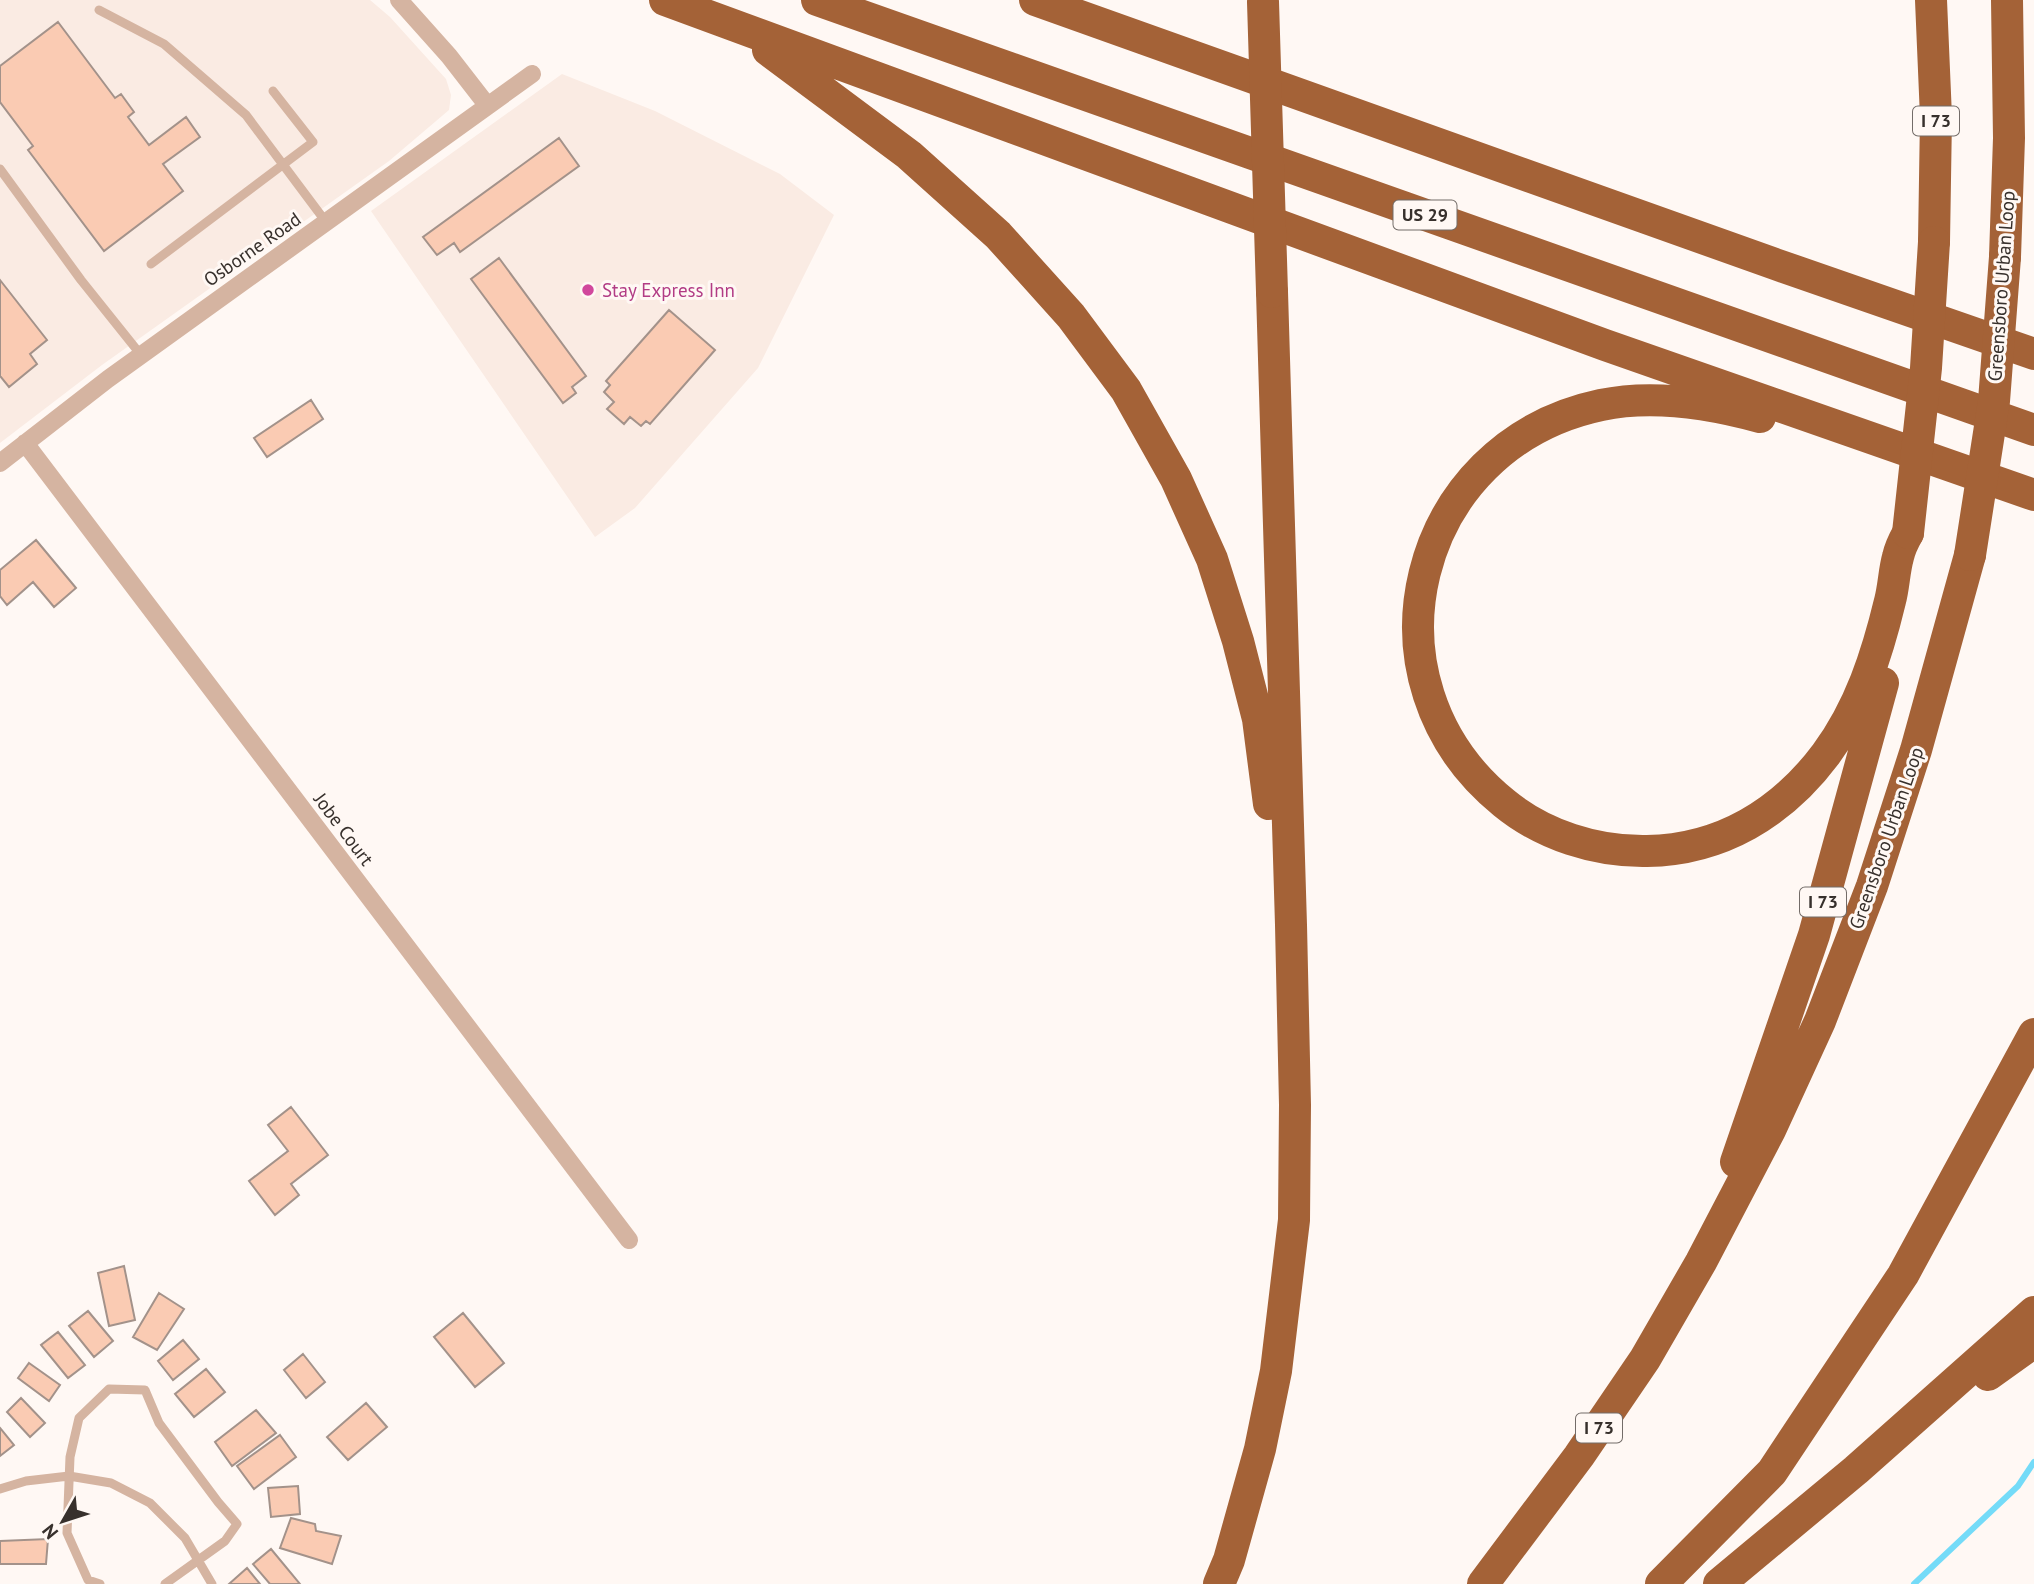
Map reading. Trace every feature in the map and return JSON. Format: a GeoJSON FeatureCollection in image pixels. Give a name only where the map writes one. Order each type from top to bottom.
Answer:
{"type":"FeatureCollection","features":[{"type":"Feature","properties":{"kind":"highway"},"geometry":{"type":"LineString","coordinates":[[665,0],[1592,340],[2034,495]]}},
{"type":"Feature","properties":{"kind":"highway","name":"US 29"},"geometry":{"type":"LineString","coordinates":[[817,0],[2034,430]]}},
{"type":"Feature","properties":{"kind":"highway"},"geometry":{"type":"LineString","coordinates":[[1035,0],[2034,354]]}},
{"type":"Feature","properties":{"kind":"highway","name":"I 73"},"geometry":{"type":"LineString","coordinates":[[1701,1262],[1814,935],[1898,626],[1909,559],[1908,533],[1926,368],[1934,242],[1936,117],[1931,0]]}},
{"type":"Feature","properties":{"kind":"highway","name":"Greensboro Urban Loop"},"geometry":{"type":"LineString","coordinates":[[1483,1584],[1579,1456],[1646,1359],[1701,1262],[1770,1130],[1821,1021],[1872,886],[1916,750],[1970,555],[1993,401],[2006,257],[2010,138],[2007,0]]}},
{"type":"Feature","properties":{"kind":"highway"},"geometry":{"type":"LineString","coordinates":[[1219,1584],[1229,1560],[1260,1448],[1276,1371],[1294,1220],[1291,925],[1263,1]]}},
{"type":"Feature","properties":{"kind":"highway"},"geometry":{"type":"LineString","coordinates":[[739,28],[909,155],[998,235],[1071,316],[1126,390],[1176,479],[1212,559],[1238,641],[1258,719],[1275,863],[1291,925]]}},
{"type":"Feature","properties":{"kind":"highway"},"geometry":{"type":"LineString","coordinates":[[1841,427],[1813,434],[1740,412],[1693,404],[1631,400],[1564,416],[1538,428],[1490,461],[1457,500],[1435,539],[1420,598],[1418,635],[1421,663],[1427,691],[1448,739],[1462,761],[1493,794],[1526,819],[1567,838],[1588,845],[1637,852],[1694,847],[1719,839],[1766,814],[1787,797],[1808,776],[1842,730],[1872,668],[1892,593],[1898,555],[1908,533]]}},
{"type":"Feature","properties":{"kind":"highway"},"geometry":{"type":"LineString","coordinates":[[1661,1584],[1772,1472],[1903,1275],[2034,1034]]}},
{"type":"Feature","properties":{"kind":"highway"},"geometry":{"type":"LineString","coordinates":[[1719,1584],[1856,1470],[2034,1312]]}},
{"type":"Feature","properties":{"kind":"highway"},"geometry":{"type":"LineString","coordinates":[[1856,1470],[2034,1342]]}},
{"type":"Feature","properties":{"kind":"street"},"geometry":{"type":"LineString","coordinates":[[399,0],[449,56],[487,105]]}},
{"type":"Feature","properties":{"kind":"street","name":"Osborne Road"},"geometry":{"type":"LineString","coordinates":[[0,463],[141,355],[532,74]]}},
{"type":"Feature","properties":{"kind":"street","name":"Jobe Court"},"geometry":{"type":"LineString","coordinates":[[25,443],[629,1240]]}},
{"type":"Feature","properties":{"kind":"lane"},"geometry":{"type":"LineString","coordinates":[[99,10],[164,44],[246,115],[326,222]]}},
{"type":"Feature","properties":{"kind":"lane"},"geometry":{"type":"LineString","coordinates":[[150,264],[313,142],[273,91]]}},
{"type":"Feature","properties":{"kind":"lane"},"geometry":{"type":"LineString","coordinates":[[0,169],[81,280],[141,355]]}},
{"type":"Feature","properties":{"kind":"lane"},"geometry":{"type":"LineString","coordinates":[[100,1584],[88,1580],[67,1533],[69,1476],[70,1457],[79,1418],[109,1389],[145,1390],[159,1423],[237,1524],[225,1541],[165,1584]]}},
{"type":"Feature","properties":{"kind":"lane"},"geometry":{"type":"LineString","coordinates":[[0,1489],[26,1481],[69,1476],[111,1483],[150,1503],[186,1538],[212,1584]]}},
{"type":"Feature","properties":{"kind":"shaded area"},"geometry":{"type":"Polygon","coordinates":[[[0,0],[370,0],[390,17],[446,79],[451,95],[449,110],[389,161],[102,365],[0,443],[0,0]]]}},
{"type":"Feature","properties":{"kind":"shaded area"},"geometry":{"type":"Polygon","coordinates":[[[562,74],[655,111],[780,174],[834,215],[758,368],[635,508],[595,537],[371,211],[562,74]]]}},
{"type":"Feature","properties":{"kind":"building"},"geometry":{"type":"Polygon","coordinates":[[[58,22],[115,98],[121,94],[134,112],[128,117],[149,145],[186,117],[200,137],[163,164],[183,191],[104,251],[28,150],[33,146],[0,102],[0,66],[58,22]]]}},
{"type":"Feature","properties":{"kind":"building"},"geometry":{"type":"Polygon","coordinates":[[[559,138],[579,166],[460,252],[454,243],[437,255],[423,237],[559,138]]]}},
{"type":"Feature","properties":{"kind":"building"},"geometry":{"type":"Polygon","coordinates":[[[499,258],[586,376],[572,387],[576,393],[563,403],[471,279],[499,258]]]}},
{"type":"Feature","properties":{"kind":"building"},"geometry":{"type":"Polygon","coordinates":[[[0,280],[47,340],[30,354],[37,364],[9,387],[0,376],[0,280]]]}},
{"type":"Feature","properties":{"kind":"building"},"geometry":{"type":"Polygon","coordinates":[[[669,310],[715,350],[650,424],[646,421],[641,426],[630,417],[624,424],[607,409],[614,402],[604,392],[610,385],[606,381],[669,310]]]}},
{"type":"Feature","properties":{"kind":"building"},"geometry":{"type":"Polygon","coordinates":[[[311,400],[323,419],[267,457],[254,438],[311,400]]]}},
{"type":"Feature","properties":{"kind":"building"},"geometry":{"type":"Polygon","coordinates":[[[36,540],[76,588],[54,607],[33,582],[7,605],[0,596],[0,570],[36,540]]]}},
{"type":"Feature","properties":{"kind":"building"},"geometry":{"type":"Polygon","coordinates":[[[291,1107],[328,1155],[291,1184],[299,1195],[275,1215],[249,1181],[288,1151],[268,1125],[291,1107]]]}},
{"type":"Feature","properties":{"kind":"building"},"geometry":{"type":"Polygon","coordinates":[[[124,1266],[135,1320],[109,1326],[98,1273],[124,1266]]]}},
{"type":"Feature","properties":{"kind":"building"},"geometry":{"type":"Polygon","coordinates":[[[159,1293],[184,1309],[157,1350],[133,1337],[159,1293]]]}},
{"type":"Feature","properties":{"kind":"building"},"geometry":{"type":"Polygon","coordinates":[[[88,1311],[113,1341],[94,1357],[69,1326],[88,1311]]]}},
{"type":"Feature","properties":{"kind":"building"},"geometry":{"type":"Polygon","coordinates":[[[463,1313],[504,1363],[475,1387],[434,1337],[463,1313]]]}},
{"type":"Feature","properties":{"kind":"building"},"geometry":{"type":"Polygon","coordinates":[[[58,1332],[85,1365],[68,1378],[41,1345],[58,1332]]]}},
{"type":"Feature","properties":{"kind":"building"},"geometry":{"type":"Polygon","coordinates":[[[183,1340],[199,1359],[173,1380],[158,1361],[183,1340]]]}},
{"type":"Feature","properties":{"kind":"building"},"geometry":{"type":"Polygon","coordinates":[[[303,1354],[325,1382],[306,1398],[284,1370],[303,1354]]]}},
{"type":"Feature","properties":{"kind":"building"},"geometry":{"type":"Polygon","coordinates":[[[29,1363],[60,1385],[49,1401],[18,1378],[29,1363]]]}},
{"type":"Feature","properties":{"kind":"building"},"geometry":{"type":"Polygon","coordinates":[[[206,1369],[225,1392],[194,1417],[175,1394],[206,1369]]]}},
{"type":"Feature","properties":{"kind":"building"},"geometry":{"type":"Polygon","coordinates":[[[21,1398],[45,1423],[30,1437],[7,1412],[21,1398]]]}},
{"type":"Feature","properties":{"kind":"building"},"geometry":{"type":"Polygon","coordinates":[[[366,1403],[387,1427],[348,1460],[327,1437],[366,1403]]]}},
{"type":"Feature","properties":{"kind":"building"},"geometry":{"type":"Polygon","coordinates":[[[256,1410],[276,1433],[232,1466],[215,1442],[256,1410]]]}},
{"type":"Feature","properties":{"kind":"building"},"geometry":{"type":"Polygon","coordinates":[[[0,1428],[14,1445],[0,1456],[0,1428]]]}},
{"type":"Feature","properties":{"kind":"building"},"geometry":{"type":"Polygon","coordinates":[[[280,1435],[296,1457],[254,1489],[237,1466],[280,1435]]]}},
{"type":"Feature","properties":{"kind":"building"},"geometry":{"type":"Polygon","coordinates":[[[298,1486],[300,1514],[271,1517],[268,1488],[298,1486]]]}},
{"type":"Feature","properties":{"kind":"building"},"geometry":{"type":"Polygon","coordinates":[[[291,1518],[315,1524],[316,1531],[341,1536],[332,1564],[280,1548],[291,1518]]]}},
{"type":"Feature","properties":{"kind":"building"},"geometry":{"type":"Polygon","coordinates":[[[48,1539],[46,1564],[0,1564],[0,1541],[48,1539]]]}},
{"type":"Feature","properties":{"kind":"building"},"geometry":{"type":"Polygon","coordinates":[[[271,1549],[300,1584],[270,1584],[253,1564],[271,1549]]]}},
{"type":"Feature","properties":{"kind":"building"},"geometry":{"type":"Polygon","coordinates":[[[247,1568],[260,1584],[229,1584],[247,1568]]]}},
{"type":"Feature","properties":{"kind":"waterway"},"geometry":{"type":"LineString","coordinates":[[1914,1584],[2018,1486],[2034,1462]]}},
{"type":"Feature","properties":{"kind":"place","name":"Stay Express Inn"},"geometry":{"type":"Point","coordinates":[588,290]}}]}
